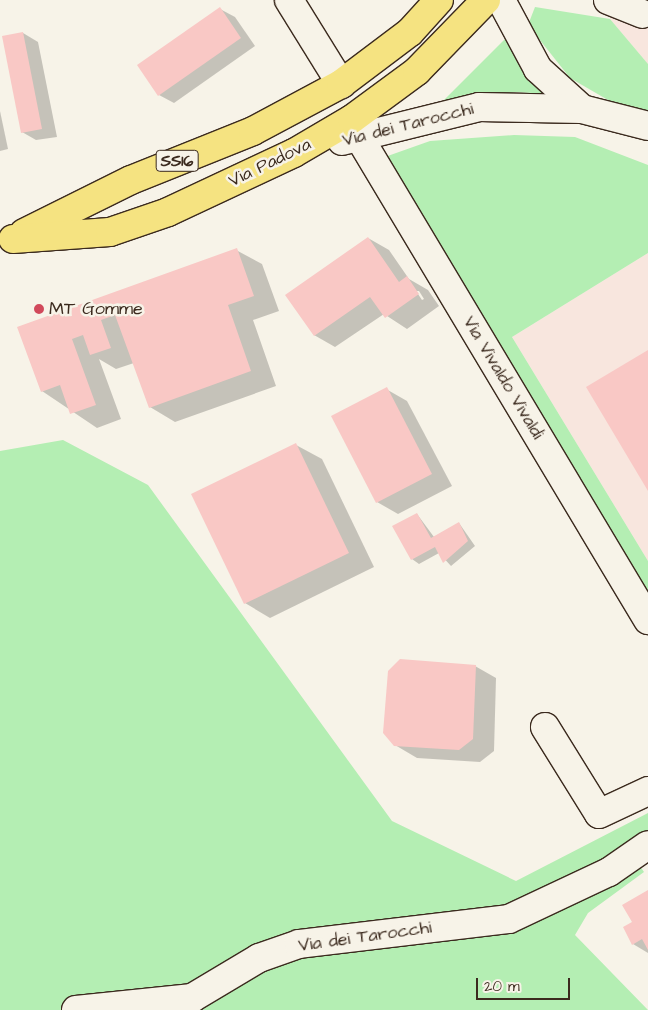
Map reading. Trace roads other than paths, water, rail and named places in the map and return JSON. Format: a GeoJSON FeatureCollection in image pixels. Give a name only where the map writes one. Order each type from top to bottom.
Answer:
{"type":"FeatureCollection","features":[{"type":"Feature","properties":{"kind":"main road","name":"Via Padova"},"geometry":{"type":"LineString","coordinates":[[6,240],[131,180],[253,131],[341,84],[410,32],[440,0]]}},
{"type":"Feature","properties":{"kind":"main road","name":"Via Padova"},"geometry":{"type":"LineString","coordinates":[[6,240],[110,232],[168,212],[294,153],[355,128],[417,71],[486,0]]}},
{"type":"Feature","properties":{"kind":"main road"},"geometry":{"type":"LineString","coordinates":[[341,84],[355,128]]}},
{"type":"Feature","properties":{"kind":"street"},"geometry":{"type":"LineString","coordinates":[[289,0],[341,84]]}},
{"type":"Feature","properties":{"kind":"street","name":"Via dei Tarocchi"},"geometry":{"type":"LineString","coordinates":[[502,0],[538,68],[582,109]]}},
{"type":"Feature","properties":{"kind":"street"},"geometry":{"type":"LineString","coordinates":[[608,0],[642,12]]}},
{"type":"Feature","properties":{"kind":"street","name":"Via dei Tarocchi"},"geometry":{"type":"LineString","coordinates":[[355,128],[479,107],[582,109],[648,126]]}},
{"type":"Feature","properties":{"kind":"street","name":"Via Vivaldo Vivaldi"},"geometry":{"type":"LineString","coordinates":[[355,128],[648,620]]}},
{"type":"Feature","properties":{"kind":"street"},"geometry":{"type":"LineString","coordinates":[[545,727],[599,814],[648,791]]}},
{"type":"Feature","properties":{"kind":"street","name":"Via dei Tarocchi"},"geometry":{"type":"LineString","coordinates":[[76,1010],[192,998],[259,958],[299,944],[509,918],[609,872],[648,845]]}},
{"type":"Feature","properties":{"kind":"place","name":"MT Gomme"},"geometry":{"type":"Point","coordinates":[39,309]}}]}
